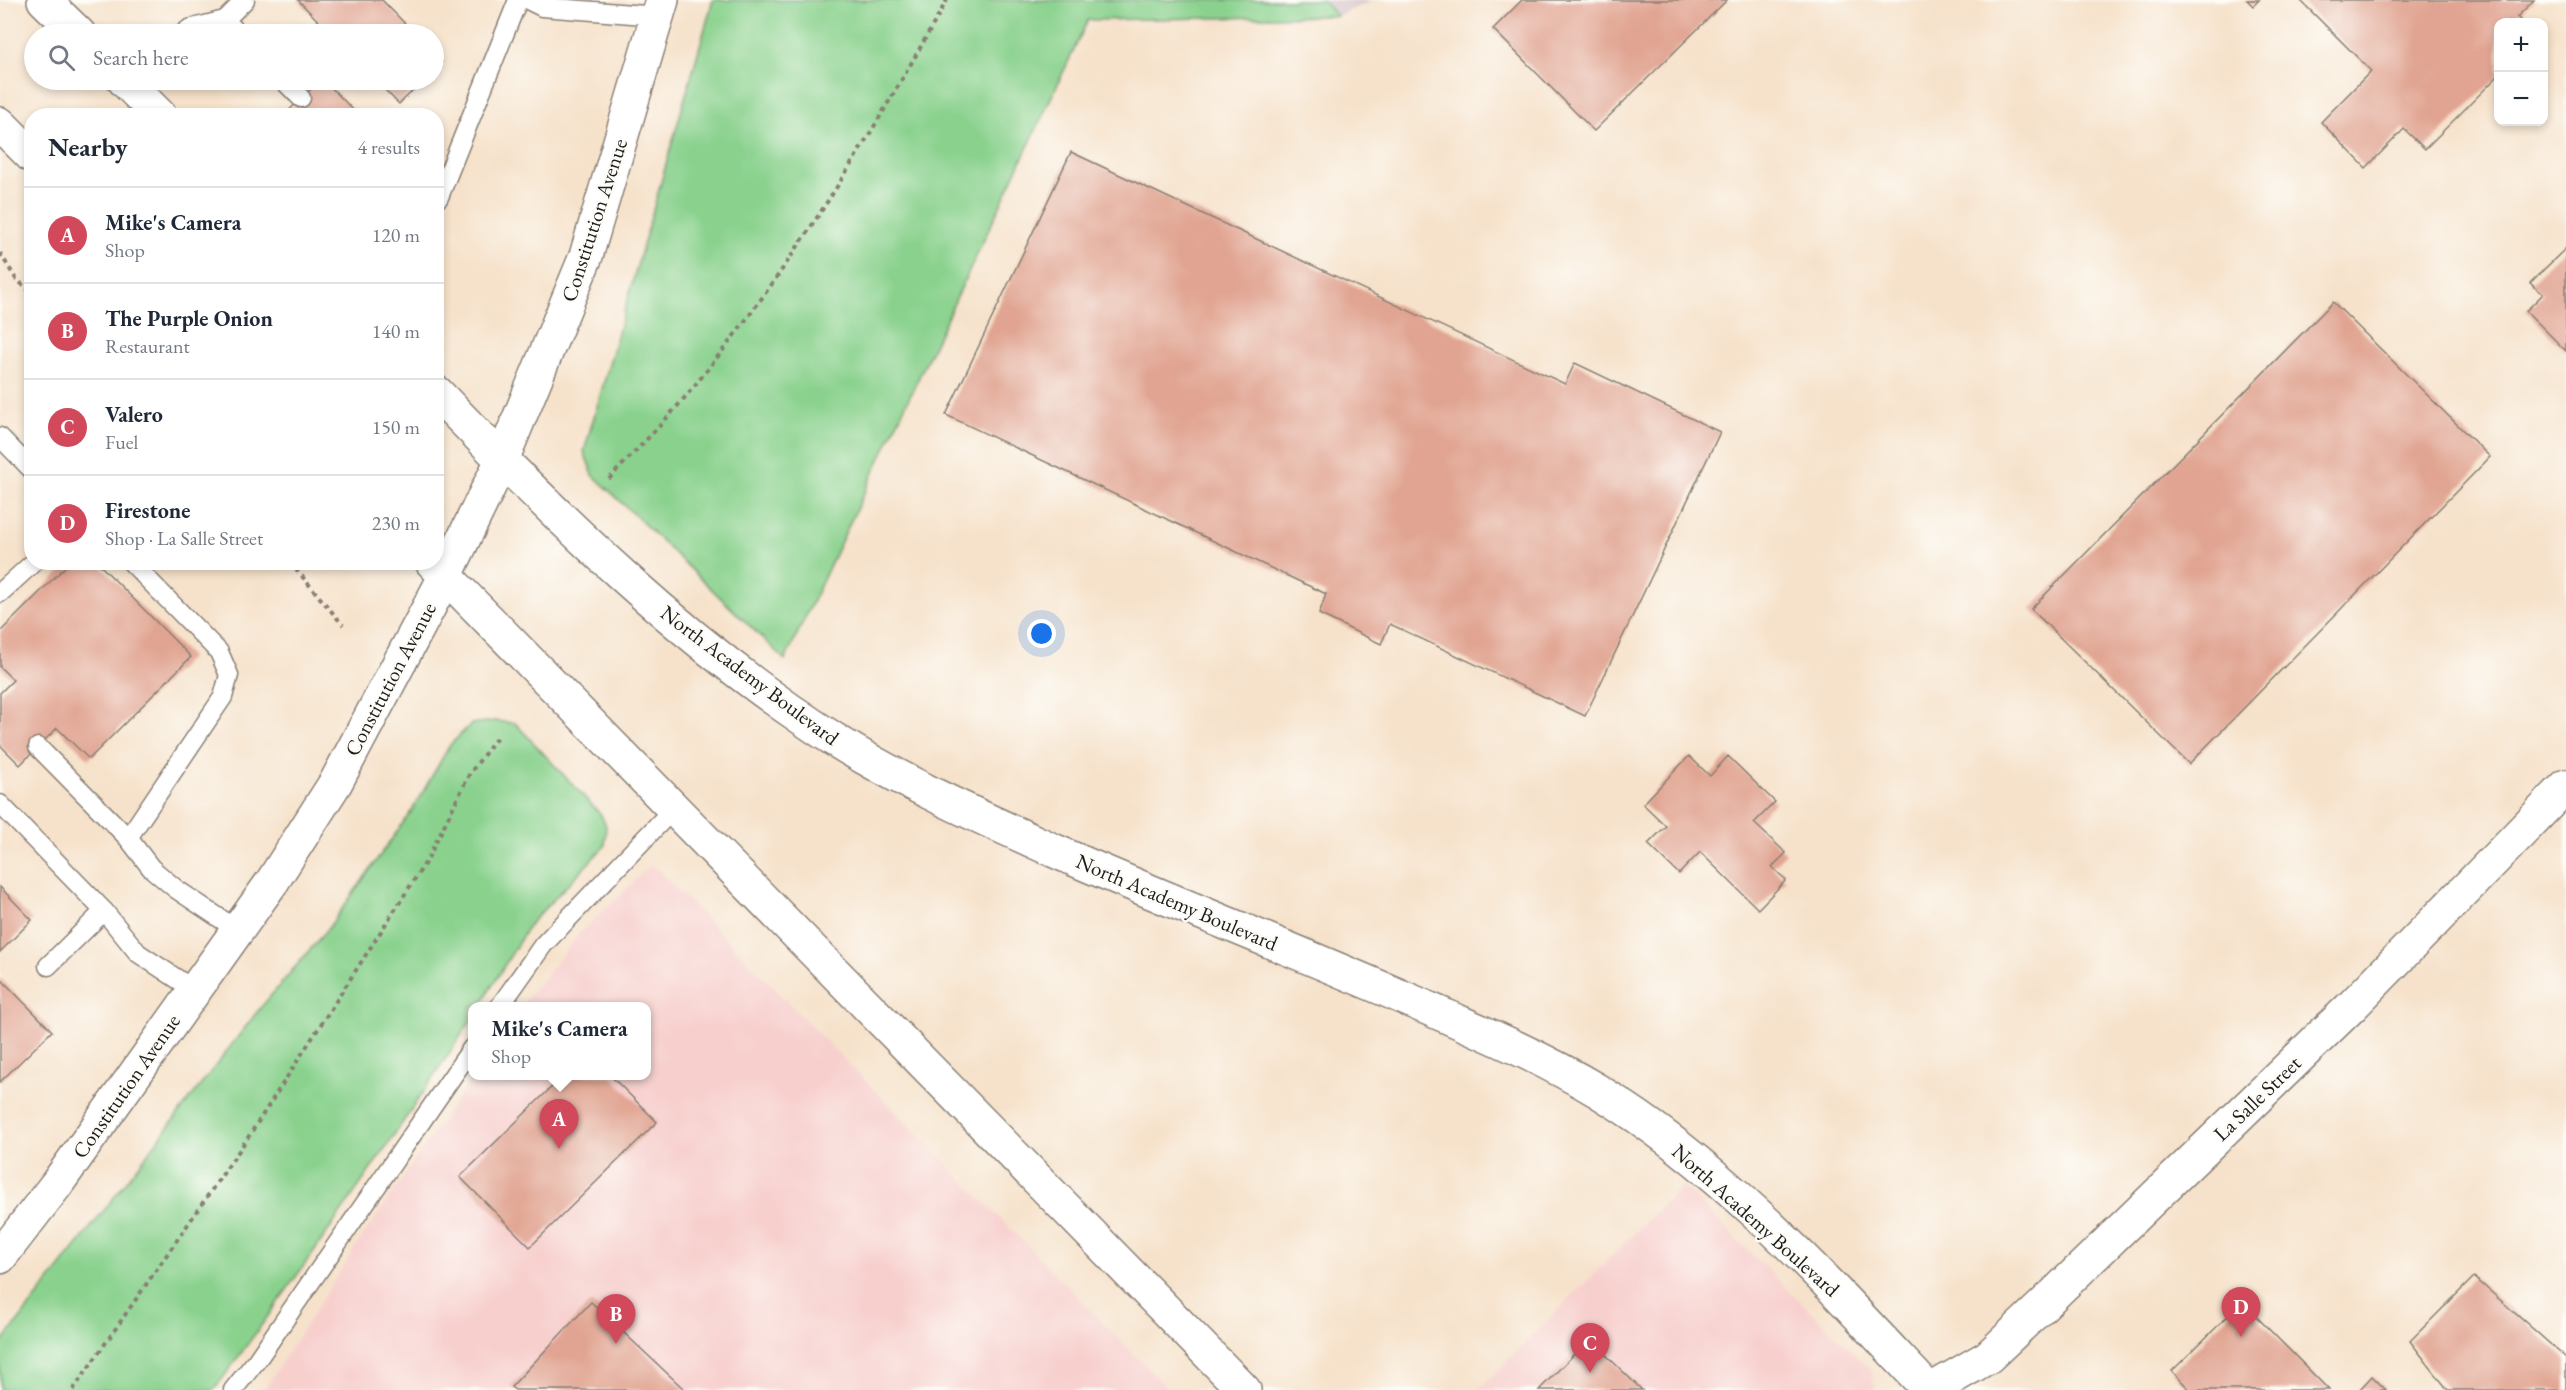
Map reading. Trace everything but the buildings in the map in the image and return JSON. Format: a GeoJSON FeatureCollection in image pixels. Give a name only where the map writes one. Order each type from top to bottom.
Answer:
{"type":"FeatureCollection","features":[{"type":"Feature","properties":{"kind":"main road"},"geometry":{"type":"LineString","coordinates":[[44,0],[69,24]]}},
{"type":"Feature","properties":{"kind":"main road","name":"Constitution Avenue"},"geometry":{"type":"LineString","coordinates":[[444,561],[502,460],[586,256],[660,8]]}},
{"type":"Feature","properties":{"kind":"main road"},"geometry":{"type":"LineString","coordinates":[[135,90],[152,108]]}},
{"type":"Feature","properties":{"kind":"main road"},"geometry":{"type":"LineString","coordinates":[[0,124],[24,148]]}},
{"type":"Feature","properties":{"kind":"main road","name":"North Academy Boulevard"},"geometry":{"type":"LineString","coordinates":[[444,400],[502,460],[665,614],[758,687],[836,741],[947,803],[1125,881],[1463,1023],[1538,1058],[1599,1092],[1697,1160],[1814,1268],[1930,1390]]}},
{"type":"Feature","properties":{"kind":"main road"},"geometry":{"type":"LineString","coordinates":[[439,570],[1244,1390]]}},
{"type":"Feature","properties":{"kind":"main road","name":"Constitution Avenue"},"geometry":{"type":"LineString","coordinates":[[0,1257],[62,1176],[194,990],[239,931],[336,782],[439,570]]}},
{"type":"Feature","properties":{"kind":"main road","name":"La Salle Street"},"geometry":{"type":"LineString","coordinates":[[1930,1390],[1988,1357],[2043,1305],[2352,1006],[2566,786]]}},
{"type":"Feature","properties":{"kind":"lane"},"geometry":{"type":"LineString","coordinates":[[209,24],[225,20],[244,0]]}},
{"type":"Feature","properties":{"kind":"lane"},"geometry":{"type":"LineString","coordinates":[[444,185],[518,0]]}},
{"type":"Feature","properties":{"kind":"lane"},"geometry":{"type":"LineString","coordinates":[[528,0],[542,7],[660,8]]}},
{"type":"Feature","properties":{"kind":"lane"},"geometry":{"type":"LineString","coordinates":[[225,20],[229,24]]}},
{"type":"Feature","properties":{"kind":"lane"},"geometry":{"type":"LineString","coordinates":[[293,90],[301,98]]}},
{"type":"Feature","properties":{"kind":"lane"},"geometry":{"type":"LineString","coordinates":[[0,437],[24,462]]}},
{"type":"Feature","properties":{"kind":"lane"},"geometry":{"type":"LineString","coordinates":[[0,593],[25,570]]}},
{"type":"Feature","properties":{"kind":"lane"},"geometry":{"type":"LineString","coordinates":[[128,838],[223,697],[229,675],[225,663],[213,646],[139,570]]}},
{"type":"Feature","properties":{"kind":"lane"},"geometry":{"type":"LineString","coordinates":[[38,747],[128,838],[151,868],[176,889],[239,931]]}},
{"type":"Feature","properties":{"kind":"lane"},"geometry":{"type":"LineString","coordinates":[[0,804],[104,911],[138,953],[194,990]]}},
{"type":"Feature","properties":{"kind":"lane"},"geometry":{"type":"LineString","coordinates":[[503,1002],[543,945],[674,808]]}},
{"type":"Feature","properties":{"kind":"lane"},"geometry":{"type":"LineString","coordinates":[[48,966],[104,911]]}},
{"type":"Feature","properties":{"kind":"lane"},"geometry":{"type":"LineString","coordinates":[[233,1390],[257,1360],[468,1054]]}},
{"type":"Feature","properties":{"kind":"path"},"geometry":{"type":"LineString","coordinates":[[609,479],[662,425],[730,342],[841,178],[946,0]]}},
{"type":"Feature","properties":{"kind":"path"},"geometry":{"type":"LineString","coordinates":[[0,253],[16,279],[24,286]]}},
{"type":"Feature","properties":{"kind":"path"},"geometry":{"type":"LineString","coordinates":[[297,570],[343,625]]}},
{"type":"Feature","properties":{"kind":"path"},"geometry":{"type":"LineString","coordinates":[[73,1390],[247,1139],[427,860],[470,773],[498,736]]}},
{"type":"Feature","properties":{"kind":"shaded area"},"geometry":{"type":"Polygon","coordinates":[[[1322,0],[1374,0],[1337,16],[1322,0]]]}},
{"type":"Feature","properties":{"kind":"shaded area"},"geometry":{"type":"Polygon","coordinates":[[[652,864],[1169,1390],[264,1390],[366,1231],[470,1080],[651,1080],[651,1002],[524,1002],[578,935],[652,864]]]}},
{"type":"Feature","properties":{"kind":"shaded area"},"geometry":{"type":"Polygon","coordinates":[[[1682,1186],[1871,1370],[1876,1390],[1478,1390],[1682,1186]]]}},
{"type":"Feature","properties":{"kind":"green space"},"geometry":{"type":"Polygon","coordinates":[[[713,0],[1322,0],[1337,16],[1088,20],[785,660],[593,475],[584,452],[713,0]]]}},
{"type":"Feature","properties":{"kind":"green space"},"geometry":{"type":"Polygon","coordinates":[[[494,721],[515,723],[601,815],[606,826],[605,846],[529,925],[482,1002],[468,1002],[468,1025],[313,1252],[214,1390],[0,1390],[0,1345],[257,1012],[330,926],[413,809],[450,745],[471,724],[494,721]]]}},
{"type":"Feature","properties":{"kind":"place","name":"Mike's Camera"},"geometry":{"type":"Point","coordinates":[559,1149]}},
{"type":"Feature","properties":{"kind":"place","name":"Firestone"},"geometry":{"type":"Point","coordinates":[2241,1337]}},
{"type":"Feature","properties":{"kind":"place","name":"The Purple Onion"},"geometry":{"type":"Point","coordinates":[616,1344]}},
{"type":"Feature","properties":{"kind":"place","name":"Valero"},"geometry":{"type":"Point","coordinates":[1590,1373]}}]}
